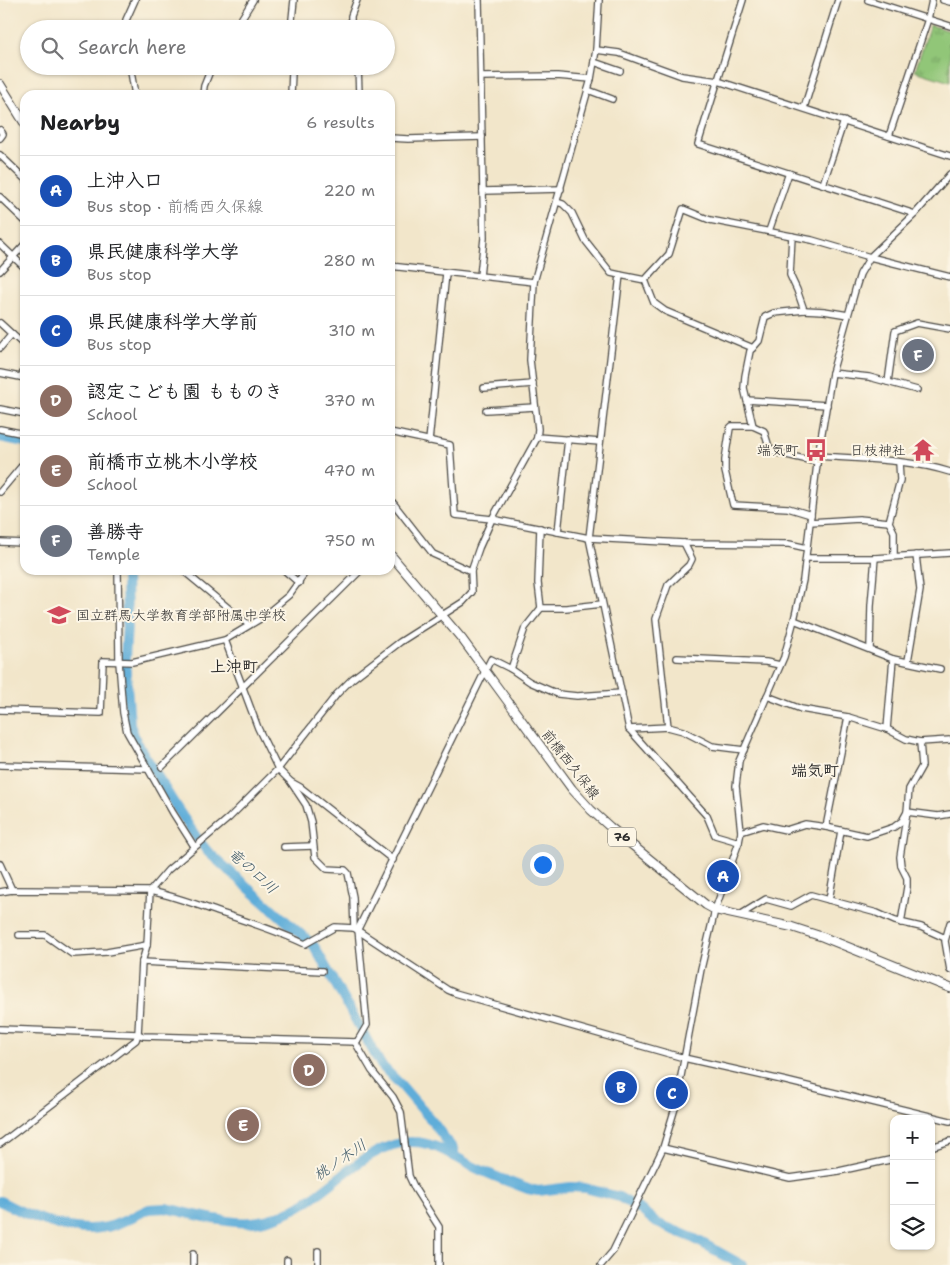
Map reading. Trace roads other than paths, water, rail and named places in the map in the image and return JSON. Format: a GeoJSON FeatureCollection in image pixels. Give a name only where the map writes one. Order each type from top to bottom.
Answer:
{"type":"FeatureCollection","features":[{"type":"Feature","properties":{"kind":"main road"},"geometry":{"type":"LineString","coordinates":[[0,84],[20,116]]}},
{"type":"Feature","properties":{"kind":"main road","name":"前橋西久保線"},"geometry":{"type":"LineString","coordinates":[[395,560],[485,670],[572,789],[591,810],[693,896],[715,910],[792,927],[823,937],[950,988]]}},
{"type":"Feature","properties":{"kind":"street"},"geometry":{"type":"LineString","coordinates":[[126,20],[135,0]]}},
{"type":"Feature","properties":{"kind":"street"},"geometry":{"type":"LineString","coordinates":[[240,20],[253,0]]}},
{"type":"Feature","properties":{"kind":"street"},"geometry":{"type":"LineString","coordinates":[[292,20],[294,0]]}},
{"type":"Feature","properties":{"kind":"street"},"geometry":{"type":"LineString","coordinates":[[351,20],[357,0]]}},
{"type":"Feature","properties":{"kind":"street"},"geometry":{"type":"LineString","coordinates":[[478,0],[484,238],[480,276]]}},
{"type":"Feature","properties":{"kind":"street"},"geometry":{"type":"LineString","coordinates":[[0,1144],[136,1040],[150,891],[168,870],[229,818],[278,770],[337,694],[352,679],[400,642],[463,602],[472,592],[471,571],[492,519],[537,436],[538,428],[530,360],[534,282],[588,90],[596,50],[599,0]]}},
{"type":"Feature","properties":{"kind":"street"},"geometry":{"type":"LineString","coordinates":[[743,0],[698,144],[916,214]]}},
{"type":"Feature","properties":{"kind":"street"},"geometry":{"type":"LineString","coordinates":[[804,108],[838,0]]}},
{"type":"Feature","properties":{"kind":"street"},"geometry":{"type":"LineString","coordinates":[[889,136],[928,19],[932,0]]}},
{"type":"Feature","properties":{"kind":"street"},"geometry":{"type":"LineString","coordinates":[[943,0],[950,2]]}},
{"type":"Feature","properties":{"kind":"street"},"geometry":{"type":"LineString","coordinates":[[872,1],[950,26]]}},
{"type":"Feature","properties":{"kind":"street"},"geometry":{"type":"LineString","coordinates":[[596,50],[619,52],[682,76],[718,81],[950,156]]}},
{"type":"Feature","properties":{"kind":"street"},"geometry":{"type":"LineString","coordinates":[[594,62],[620,71]]}},
{"type":"Feature","properties":{"kind":"street"},"geometry":{"type":"LineString","coordinates":[[132,75],[134,90]]}},
{"type":"Feature","properties":{"kind":"street"},"geometry":{"type":"LineString","coordinates":[[204,90],[208,75]]}},
{"type":"Feature","properties":{"kind":"street"},"geometry":{"type":"LineString","coordinates":[[291,90],[292,75]]}},
{"type":"Feature","properties":{"kind":"street"},"geometry":{"type":"LineString","coordinates":[[358,75],[359,90]]}},
{"type":"Feature","properties":{"kind":"street"},"geometry":{"type":"LineString","coordinates":[[481,78],[558,76],[590,79]]}},
{"type":"Feature","properties":{"kind":"street"},"geometry":{"type":"LineString","coordinates":[[588,90],[612,99]]}},
{"type":"Feature","properties":{"kind":"street"},"geometry":{"type":"LineString","coordinates":[[823,184],[844,121]]}},
{"type":"Feature","properties":{"kind":"street"},"geometry":{"type":"LineString","coordinates":[[0,130],[3,134],[0,138]]}},
{"type":"Feature","properties":{"kind":"street"},"geometry":{"type":"LineString","coordinates":[[395,138],[482,137]]}},
{"type":"Feature","properties":{"kind":"street"},"geometry":{"type":"LineString","coordinates":[[0,155],[20,175]]}},
{"type":"Feature","properties":{"kind":"street"},"geometry":{"type":"LineString","coordinates":[[769,231],[789,173]]}},
{"type":"Feature","properties":{"kind":"street"},"geometry":{"type":"LineString","coordinates":[[601,1265],[613,1251],[663,1148],[675,1108],[701,969],[715,910],[741,832],[736,786],[740,761],[780,665],[794,620],[806,558],[818,459],[832,373],[860,274],[870,257],[916,214],[950,174]]}},
{"type":"Feature","properties":{"kind":"street"},"geometry":{"type":"LineString","coordinates":[[483,191],[561,189]]}},
{"type":"Feature","properties":{"kind":"street"},"geometry":{"type":"LineString","coordinates":[[0,197],[20,214]]}},
{"type":"Feature","properties":{"kind":"street"},"geometry":{"type":"LineString","coordinates":[[557,202],[563,204],[572,213],[585,240],[611,273],[646,280]]}},
{"type":"Feature","properties":{"kind":"street"},"geometry":{"type":"LineString","coordinates":[[646,280],[669,254],[683,209],[710,220],[792,236],[950,277]]}},
{"type":"Feature","properties":{"kind":"street"},"geometry":{"type":"LineString","coordinates":[[792,236],[790,275],[804,310]]}},
{"type":"Feature","properties":{"kind":"street"},"geometry":{"type":"LineString","coordinates":[[0,244],[20,263]]}},
{"type":"Feature","properties":{"kind":"street"},"geometry":{"type":"LineString","coordinates":[[0,271],[20,249]]}},
{"type":"Feature","properties":{"kind":"street"},"geometry":{"type":"LineString","coordinates":[[395,267],[534,282]]}},
{"type":"Feature","properties":{"kind":"street"},"geometry":{"type":"LineString","coordinates":[[429,441],[446,273]]}},
{"type":"Feature","properties":{"kind":"street"},"geometry":{"type":"LineString","coordinates":[[620,275],[589,538],[602,604],[630,729],[707,816],[715,835],[739,842]]}},
{"type":"Feature","properties":{"kind":"street"},"geometry":{"type":"LineString","coordinates":[[646,280],[654,303],[664,311],[753,348]]}},
{"type":"Feature","properties":{"kind":"street"},"geometry":{"type":"LineString","coordinates":[[753,426],[744,388],[745,376],[750,351],[758,341],[765,317],[774,313],[804,310],[848,315]]}},
{"type":"Feature","properties":{"kind":"street"},"geometry":{"type":"LineString","coordinates":[[0,323],[20,341]]}},
{"type":"Feature","properties":{"kind":"street"},"geometry":{"type":"LineString","coordinates":[[888,382],[895,331],[917,323],[950,329]]}},
{"type":"Feature","properties":{"kind":"street"},"geometry":{"type":"LineString","coordinates":[[0,348],[12,334]]}},
{"type":"Feature","properties":{"kind":"street"},"geometry":{"type":"LineString","coordinates":[[0,373],[20,377]]}},
{"type":"Feature","properties":{"kind":"street"},"geometry":{"type":"LineString","coordinates":[[832,373],[869,377],[917,390]]}},
{"type":"Feature","properties":{"kind":"street"},"geometry":{"type":"LineString","coordinates":[[484,388],[533,384]]}},
{"type":"Feature","properties":{"kind":"street"},"geometry":{"type":"LineString","coordinates":[[747,400],[826,405]]}},
{"type":"Feature","properties":{"kind":"street"},"geometry":{"type":"LineString","coordinates":[[486,410],[536,407]]}},
{"type":"Feature","properties":{"kind":"street"},"geometry":{"type":"LineString","coordinates":[[0,409],[20,413]]}},
{"type":"Feature","properties":{"kind":"street"},"geometry":{"type":"LineString","coordinates":[[889,522],[810,518],[788,508],[733,506],[725,470],[730,428],[732,426],[753,426],[764,431],[769,447],[774,452],[818,459],[899,462],[933,467],[950,472]]}},
{"type":"Feature","properties":{"kind":"street"},"geometry":{"type":"LineString","coordinates":[[0,429],[20,433]]}},
{"type":"Feature","properties":{"kind":"street"},"geometry":{"type":"LineString","coordinates":[[395,433],[450,445],[455,515],[492,519],[589,538],[684,543],[789,544],[807,548]]}},
{"type":"Feature","properties":{"kind":"street"},"geometry":{"type":"LineString","coordinates":[[537,436],[600,442]]}},
{"type":"Feature","properties":{"kind":"street"},"geometry":{"type":"LineString","coordinates":[[558,532],[568,439]]}},
{"type":"Feature","properties":{"kind":"street"},"geometry":{"type":"LineString","coordinates":[[894,556],[894,532],[889,522],[900,480],[899,462]]}},
{"type":"Feature","properties":{"kind":"street"},"geometry":{"type":"LineString","coordinates":[[0,492],[20,468]]}},
{"type":"Feature","properties":{"kind":"street"},"geometry":{"type":"LineString","coordinates":[[395,505],[433,554],[471,571]]}},
{"type":"Feature","properties":{"kind":"street"},"geometry":{"type":"LineString","coordinates":[[511,669],[525,628],[541,608],[538,583],[540,528]]}},
{"type":"Feature","properties":{"kind":"street"},"geometry":{"type":"LineString","coordinates":[[0,542],[20,543]]}},
{"type":"Feature","properties":{"kind":"street"},"geometry":{"type":"LineString","coordinates":[[668,727],[656,619],[668,586],[690,565],[692,560],[684,543]]}},
{"type":"Feature","properties":{"kind":"street"},"geometry":{"type":"LineString","coordinates":[[806,558],[875,558],[950,553]]}},
{"type":"Feature","properties":{"kind":"street"},"geometry":{"type":"LineString","coordinates":[[908,661],[920,590],[916,555]]}},
{"type":"Feature","properties":{"kind":"street"},"geometry":{"type":"LineString","coordinates":[[870,649],[875,558]]}},
{"type":"Feature","properties":{"kind":"street"},"geometry":{"type":"LineString","coordinates":[[118,575],[120,662],[123,714],[127,732],[194,846]]}},
{"type":"Feature","properties":{"kind":"street"},"geometry":{"type":"LineString","coordinates":[[190,575],[250,625]]}},
{"type":"Feature","properties":{"kind":"street"},"geometry":{"type":"LineString","coordinates":[[290,575],[299,583]]}},
{"type":"Feature","properties":{"kind":"street"},"geometry":{"type":"LineString","coordinates":[[0,710],[100,714],[103,661],[132,662],[225,640],[260,619],[289,595],[304,575]]}},
{"type":"Feature","properties":{"kind":"street"},"geometry":{"type":"LineString","coordinates":[[162,767],[356,575]]}},
{"type":"Feature","properties":{"kind":"street"},"geometry":{"type":"LineString","coordinates":[[541,608],[566,608],[602,604]]}},
{"type":"Feature","properties":{"kind":"street"},"geometry":{"type":"LineString","coordinates":[[794,620],[893,659],[940,669]]}},
{"type":"Feature","properties":{"kind":"street"},"geometry":{"type":"LineString","coordinates":[[225,640],[258,728],[278,770],[393,860]]}},
{"type":"Feature","properties":{"kind":"street"},"geometry":{"type":"LineString","coordinates":[[677,658],[766,662],[780,665]]}},
{"type":"Feature","properties":{"kind":"street"},"geometry":{"type":"LineString","coordinates":[[356,928],[393,860],[491,659],[511,669],[530,682],[558,694],[577,696],[622,693]]}},
{"type":"Feature","properties":{"kind":"street"},"geometry":{"type":"LineString","coordinates":[[887,729],[893,659]]}},
{"type":"Feature","properties":{"kind":"street"},"geometry":{"type":"LineString","coordinates":[[767,696],[801,709],[848,717],[887,729],[906,739],[920,742],[950,740]]}},
{"type":"Feature","properties":{"kind":"street"},"geometry":{"type":"LineString","coordinates":[[826,827],[848,717]]}},
{"type":"Feature","properties":{"kind":"street"},"geometry":{"type":"LineString","coordinates":[[630,729],[668,727],[683,731],[712,746],[744,750]]}},
{"type":"Feature","properties":{"kind":"street"},"geometry":{"type":"LineString","coordinates":[[901,922],[907,878],[901,866],[900,857],[909,789],[922,766],[920,742]]}},
{"type":"Feature","properties":{"kind":"street"},"geometry":{"type":"LineString","coordinates":[[0,765],[148,769]]}},
{"type":"Feature","properties":{"kind":"street"},"geometry":{"type":"LineString","coordinates":[[290,781],[306,805],[312,822],[315,857],[327,869],[345,870],[348,873],[353,897],[366,1016],[366,1029],[357,1042]]}},
{"type":"Feature","properties":{"kind":"street"},"geometry":{"type":"LineString","coordinates":[[741,832],[763,825],[786,830],[805,824],[866,836],[894,827],[902,821],[907,812]]}},
{"type":"Feature","properties":{"kind":"street"},"geometry":{"type":"LineString","coordinates":[[907,812],[938,816],[950,814]]}},
{"type":"Feature","properties":{"kind":"street"},"geometry":{"type":"LineString","coordinates":[[829,900],[841,831]]}},
{"type":"Feature","properties":{"kind":"street"},"geometry":{"type":"LineString","coordinates":[[284,848],[313,846]]}},
{"type":"Feature","properties":{"kind":"street"},"geometry":{"type":"LineString","coordinates":[[0,864],[12,890]]}},
{"type":"Feature","properties":{"kind":"street"},"geometry":{"type":"LineString","coordinates":[[0,892],[12,890],[150,891],[166,894],[306,943],[335,926],[356,928],[455,993],[684,1058],[950,1121]]}},
{"type":"Feature","properties":{"kind":"street"},"geometry":{"type":"LineString","coordinates":[[740,915],[766,899],[791,906],[811,895],[877,913],[901,922],[921,926],[945,938]]}},
{"type":"Feature","properties":{"kind":"street"},"geometry":{"type":"LineString","coordinates":[[950,923],[945,938],[950,970]]}},
{"type":"Feature","properties":{"kind":"street"},"geometry":{"type":"LineString","coordinates":[[19,935],[45,935],[72,954],[107,952],[146,945]]}},
{"type":"Feature","properties":{"kind":"street"},"geometry":{"type":"LineString","coordinates":[[142,962],[322,971]]}},
{"type":"Feature","properties":{"kind":"street"},"geometry":{"type":"LineString","coordinates":[[0,1030],[357,1042]]}},
{"type":"Feature","properties":{"kind":"street"},"geometry":{"type":"LineString","coordinates":[[357,1042],[372,1071],[398,1106],[403,1117],[409,1176],[439,1227],[439,1265]]}},
{"type":"Feature","properties":{"kind":"street"},"geometry":{"type":"LineString","coordinates":[[935,1146],[950,1141]]}},
{"type":"Feature","properties":{"kind":"street"},"geometry":{"type":"LineString","coordinates":[[663,1148],[790,1178],[839,1171],[890,1160]]}},
{"type":"Feature","properties":{"kind":"street"},"geometry":{"type":"LineString","coordinates":[[318,1251],[318,1265]]}},
{"type":"Feature","properties":{"kind":"street"},"geometry":{"type":"LineString","coordinates":[[193,1254],[193,1265]]}},
{"type":"Feature","properties":{"kind":"waterway","name":"竜の口川"},"geometry":{"type":"LineString","coordinates":[[0,437],[20,441]]}},
{"type":"Feature","properties":{"kind":"waterway","name":"竜の口川"},"geometry":{"type":"LineString","coordinates":[[126,575],[127,625],[125,659],[130,724],[136,741],[177,808],[208,852],[314,946],[381,1065],[432,1121],[453,1149],[455,1157]]}},
{"type":"Feature","properties":{"kind":"waterway","name":"桃ノ木川"},"geometry":{"type":"LineString","coordinates":[[0,1201],[24,1213],[52,1223],[80,1229],[113,1226],[149,1209],[166,1208],[233,1222],[261,1221],[301,1205],[361,1162],[386,1147],[413,1142],[436,1147],[479,1169],[528,1189],[538,1191],[571,1187],[585,1188],[619,1197],[641,1210],[657,1223],[693,1238],[742,1265]]}},
{"type":"Feature","properties":{"kind":"place","name":"善勝寺"},"geometry":{"type":"Point","coordinates":[918,355]}},
{"type":"Feature","properties":{"kind":"place","name":"端気町"},"geometry":{"type":"Point","coordinates":[816,450]}},
{"type":"Feature","properties":{"kind":"place","name":"日枝神社"},"geometry":{"type":"Point","coordinates":[923,450]}},
{"type":"Feature","properties":{"kind":"place","name":"国立群馬大学教育学部附属中学校"},"geometry":{"type":"Point","coordinates":[59,615]}},
{"type":"Feature","properties":{"kind":"place","name":"上沖入口"},"geometry":{"type":"Point","coordinates":[723,876]}},
{"type":"Feature","properties":{"kind":"place","name":"認定こども園 もものき"},"geometry":{"type":"Point","coordinates":[309,1070]}},
{"type":"Feature","properties":{"kind":"place","name":"県民健康科学大学"},"geometry":{"type":"Point","coordinates":[621,1087]}},
{"type":"Feature","properties":{"kind":"place","name":"県民健康科学大学前"},"geometry":{"type":"Point","coordinates":[672,1093]}},
{"type":"Feature","properties":{"kind":"place","name":"前橋市立桃木小学校"},"geometry":{"type":"Point","coordinates":[243,1125]}},
{"type":"Feature","properties":{"kind":"district","name":"上沖町"},"geometry":{"type":"Point","coordinates":[234,666]}},
{"type":"Feature","properties":{"kind":"district","name":"端気町"},"geometry":{"type":"Point","coordinates":[815,770]}}]}
